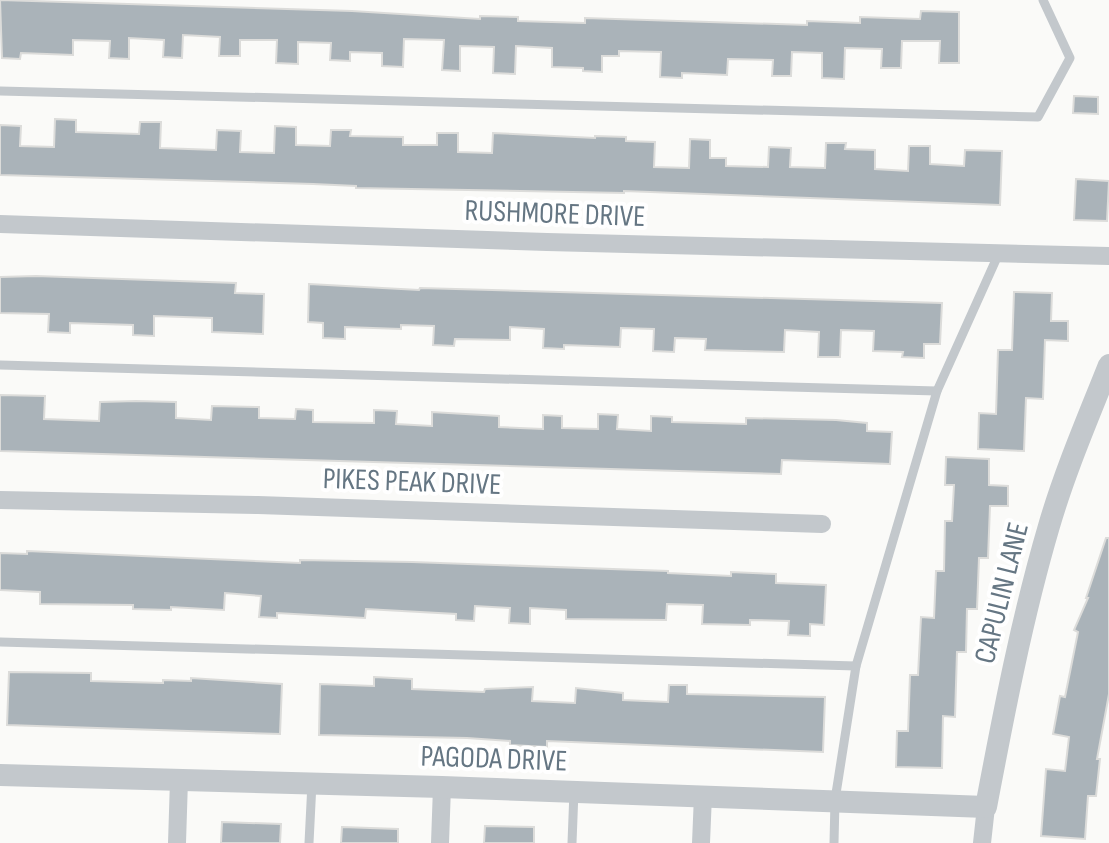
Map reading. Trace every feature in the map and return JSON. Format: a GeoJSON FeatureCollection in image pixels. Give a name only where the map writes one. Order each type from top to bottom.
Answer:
{"type":"FeatureCollection","features":[{"type":"Feature","properties":{"kind":"street","name":"RUSHMORE DRIVE"},"geometry":{"type":"LineString","coordinates":[[0,224],[1109,256]]}},
{"type":"Feature","properties":{"kind":"street","name":"CAPULIN LANE"},"geometry":{"type":"LineString","coordinates":[[982,843],[1008,690],[1050,523],[1078,441],[1109,365]]}},
{"type":"Feature","properties":{"kind":"street","name":"PIKES PEAK DRIVE"},"geometry":{"type":"LineString","coordinates":[[0,500],[274,505],[822,524]]}},
{"type":"Feature","properties":{"kind":"street","name":"PAGODA DRIVE"},"geometry":{"type":"LineString","coordinates":[[0,775],[703,795],[986,807]]}},
{"type":"Feature","properties":{"kind":"street"},"geometry":{"type":"LineString","coordinates":[[177,843],[179,780]]}},
{"type":"Feature","properties":{"kind":"street"},"geometry":{"type":"LineString","coordinates":[[440,843],[442,787]]}},
{"type":"Feature","properties":{"kind":"street"},"geometry":{"type":"LineString","coordinates":[[701,843],[703,795]]}},
{"type":"Feature","properties":{"kind":"lane"},"geometry":{"type":"LineString","coordinates":[[0,91],[1038,117],[1070,58],[1043,0]]}},
{"type":"Feature","properties":{"kind":"lane"},"geometry":{"type":"LineString","coordinates":[[834,843],[835,800],[856,666],[937,391],[999,253]]}},
{"type":"Feature","properties":{"kind":"lane"},"geometry":{"type":"LineString","coordinates":[[0,365],[937,391]]}},
{"type":"Feature","properties":{"kind":"lane"},"geometry":{"type":"LineString","coordinates":[[0,642],[856,666]]}},
{"type":"Feature","properties":{"kind":"lane"},"geometry":{"type":"LineString","coordinates":[[309,843],[312,783]]}},
{"type":"Feature","properties":{"kind":"lane"},"geometry":{"type":"LineString","coordinates":[[572,843],[574,791]]}},
{"type":"Feature","properties":{"kind":"building"},"geometry":{"type":"Polygon","coordinates":[[[0,0],[352,11],[480,19],[480,16],[518,17],[518,21],[585,23],[585,18],[807,25],[807,21],[860,23],[860,17],[920,19],[921,11],[959,12],[959,63],[939,63],[940,41],[902,41],[901,68],[881,68],[882,49],[845,48],[844,79],[822,78],[822,53],[792,52],[791,76],[772,76],[773,60],[728,59],[727,75],[682,73],[682,78],[660,77],[661,52],[619,51],[619,56],[602,56],[602,72],[552,67],[552,48],[516,46],[515,74],[493,73],[494,47],[460,46],[460,71],[442,70],[444,40],[404,39],[403,67],[382,66],[382,53],[350,52],[350,61],[330,60],[331,43],[298,42],[298,64],[276,63],[277,40],[240,40],[240,56],[219,56],[220,37],[183,35],[182,58],[163,57],[164,40],[129,38],[129,59],[109,58],[110,41],[73,40],[73,55],[21,53],[20,59],[2,58],[0,0]]]}},
{"type":"Feature","properties":{"kind":"building"},"geometry":{"type":"Polygon","coordinates":[[[1074,96],[1098,97],[1098,114],[1073,113],[1074,96]]]}},
{"type":"Feature","properties":{"kind":"building"},"geometry":{"type":"Polygon","coordinates":[[[55,119],[76,120],[76,132],[139,134],[140,122],[161,122],[160,148],[216,150],[217,130],[241,131],[240,152],[274,153],[275,126],[296,127],[296,145],[330,146],[331,130],[351,130],[350,136],[403,137],[403,145],[437,145],[437,133],[458,133],[458,152],[492,153],[493,133],[626,137],[626,141],[655,142],[654,167],[689,168],[690,139],[710,140],[710,158],[726,158],[726,166],[768,167],[769,147],[791,148],[790,167],[825,168],[826,143],[846,143],[845,149],[875,150],[875,169],[908,171],[909,146],[930,146],[930,164],[964,166],[965,150],[1002,151],[1000,205],[624,191],[356,188],[313,184],[0,175],[0,125],[21,126],[20,146],[54,147],[55,119]]]}},
{"type":"Feature","properties":{"kind":"building"},"geometry":{"type":"Polygon","coordinates":[[[1076,179],[1109,181],[1107,221],[1074,220],[1076,179]]]}},
{"type":"Feature","properties":{"kind":"building"},"geometry":{"type":"Polygon","coordinates":[[[0,277],[236,283],[235,293],[264,294],[263,334],[212,332],[212,318],[154,316],[154,336],[133,335],[133,325],[70,323],[70,333],[48,332],[49,314],[0,313],[0,277]]]}},
{"type":"Feature","properties":{"kind":"building"},"geometry":{"type":"Polygon","coordinates":[[[309,284],[419,290],[942,303],[940,344],[924,344],[924,358],[902,357],[903,352],[873,351],[874,331],[841,330],[840,357],[818,357],[819,332],[785,330],[784,352],[705,350],[706,339],[675,338],[674,352],[653,351],[654,329],[621,328],[620,347],[564,345],[564,349],[543,348],[544,329],[510,327],[510,340],[455,339],[454,346],[433,345],[434,326],[401,325],[401,329],[345,327],[345,339],[323,338],[323,323],[308,322],[309,284]]]}},
{"type":"Feature","properties":{"kind":"building"},"geometry":{"type":"Polygon","coordinates":[[[1014,292],[1052,293],[1051,321],[1068,321],[1068,341],[1045,340],[1043,399],[1026,398],[1024,451],[978,449],[979,413],[996,414],[998,350],[1012,350],[1014,292]]]}},
{"type":"Feature","properties":{"kind":"building"},"geometry":{"type":"Polygon","coordinates":[[[0,395],[45,396],[44,419],[99,421],[100,402],[136,401],[176,402],[176,418],[211,420],[212,406],[259,407],[259,418],[295,419],[296,409],[313,410],[313,422],[374,423],[374,410],[397,411],[396,424],[432,426],[432,412],[499,416],[499,427],[543,429],[543,415],[562,416],[562,428],[598,429],[598,414],[618,415],[617,429],[651,431],[651,416],[672,417],[672,422],[746,424],[746,418],[836,420],[867,423],[867,431],[892,432],[890,464],[782,460],[781,474],[0,451],[0,395]]]}},
{"type":"Feature","properties":{"kind":"building"},"geometry":{"type":"Polygon","coordinates":[[[946,457],[989,459],[989,485],[1008,486],[1008,506],[990,506],[988,558],[979,558],[977,609],[967,609],[966,652],[957,652],[955,717],[943,716],[942,768],[896,767],[897,731],[908,731],[910,675],[918,675],[921,617],[934,618],[936,571],[944,571],[945,521],[952,521],[954,485],[945,485],[946,457]]]}},
{"type":"Feature","properties":{"kind":"building"},"geometry":{"type":"Polygon","coordinates":[[[1106,538],[1109,538],[1109,694],[1097,759],[1100,759],[1096,796],[1088,796],[1085,839],[1041,836],[1046,769],[1065,771],[1069,737],[1053,734],[1060,696],[1065,697],[1078,632],[1074,630],[1088,598],[1106,538]]]}},
{"type":"Feature","properties":{"kind":"building"},"geometry":{"type":"Polygon","coordinates":[[[27,551],[300,563],[300,560],[412,562],[731,576],[731,572],[776,574],[776,583],[826,585],[824,625],[810,624],[810,636],[788,635],[789,621],[750,620],[750,625],[702,624],[703,605],[667,604],[666,620],[566,619],[566,610],[530,608],[530,624],[509,623],[510,608],[475,606],[474,621],[456,620],[456,614],[366,609],[365,618],[277,613],[277,618],[259,617],[261,596],[225,593],[224,610],[40,604],[40,592],[0,590],[0,553],[27,554],[27,551]]]}},
{"type":"Feature","properties":{"kind":"building"},"geometry":{"type":"Polygon","coordinates":[[[9,672],[91,673],[91,681],[163,683],[163,680],[191,681],[191,678],[282,684],[280,734],[7,725],[9,672]]]}},
{"type":"Feature","properties":{"kind":"building"},"geometry":{"type":"Polygon","coordinates":[[[374,677],[412,679],[412,689],[484,692],[485,689],[533,687],[532,701],[575,703],[576,688],[623,693],[623,700],[668,702],[669,685],[687,685],[687,694],[825,697],[823,752],[547,741],[547,747],[467,738],[319,735],[320,684],[374,686],[374,677]]]}},
{"type":"Feature","properties":{"kind":"building"},"geometry":{"type":"Polygon","coordinates":[[[222,822],[281,824],[280,843],[221,843],[222,822]]]}},
{"type":"Feature","properties":{"kind":"building"},"geometry":{"type":"Polygon","coordinates":[[[485,826],[534,827],[534,843],[484,843],[485,826]]]}},
{"type":"Feature","properties":{"kind":"building"},"geometry":{"type":"Polygon","coordinates":[[[342,827],[398,829],[398,843],[341,843],[342,827]]]}}]}
